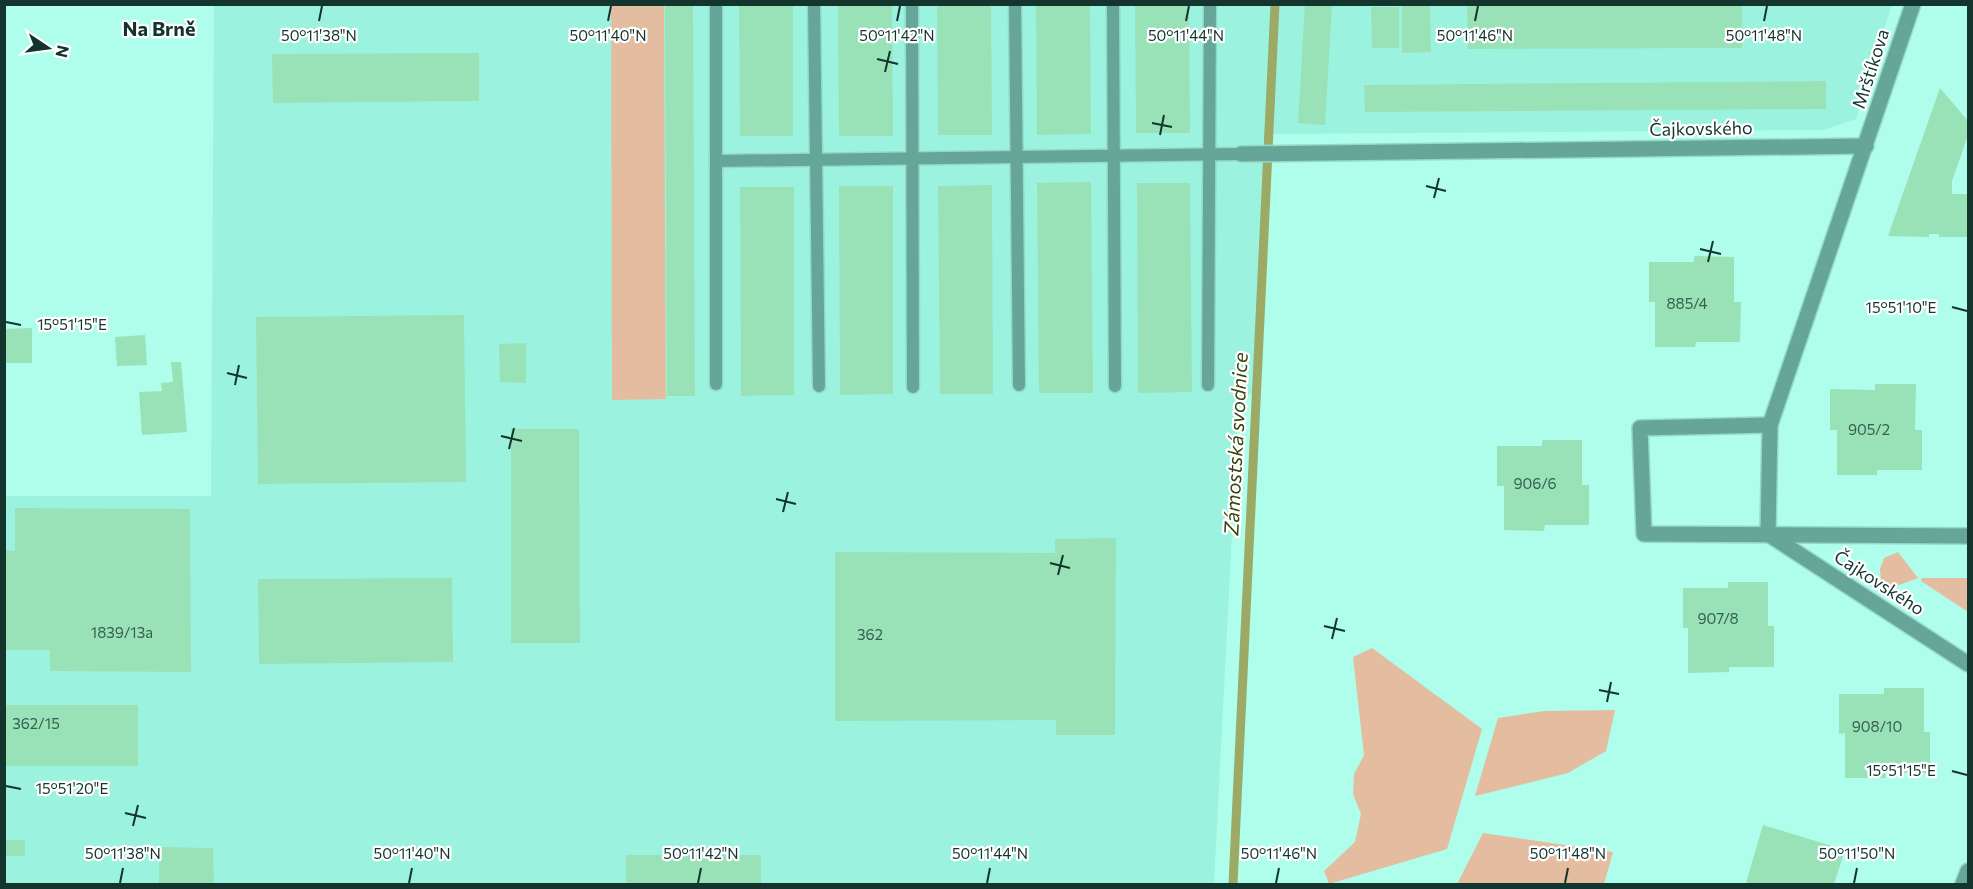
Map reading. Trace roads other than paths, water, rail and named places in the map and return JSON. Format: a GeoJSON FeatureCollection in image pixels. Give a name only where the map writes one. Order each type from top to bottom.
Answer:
{"type":"FeatureCollection","features":[{"type":"Feature","properties":{"kind":"street","name":"Mrštíkova"},"geometry":{"type":"LineString","coordinates":[[1866,146],[1913,4]]}},
{"type":"Feature","properties":{"kind":"street","name":"Čajkovského"},"geometry":{"type":"LineString","coordinates":[[1241,154],[1866,146]]}},
{"type":"Feature","properties":{"kind":"street"},"geometry":{"type":"LineString","coordinates":[[1768,534],[1770,425],[1866,146]]}},
{"type":"Feature","properties":{"kind":"street","name":"Čajkovského"},"geometry":{"type":"LineString","coordinates":[[1770,425],[1640,428],[1644,534],[1968,536]]}},
{"type":"Feature","properties":{"kind":"street","name":"Čajkovského"},"geometry":{"type":"LineString","coordinates":[[1768,534],[1968,664]]}},
{"type":"Feature","properties":{"kind":"street"},"geometry":{"type":"LineString","coordinates":[[1963,885],[1968,871]]}},
{"type":"Feature","properties":{"kind":"lane"},"geometry":{"type":"LineString","coordinates":[[716,4],[716,384]]}},
{"type":"Feature","properties":{"kind":"lane"},"geometry":{"type":"LineString","coordinates":[[814,4],[819,386]]}},
{"type":"Feature","properties":{"kind":"lane"},"geometry":{"type":"LineString","coordinates":[[912,4],[913,387]]}},
{"type":"Feature","properties":{"kind":"lane"},"geometry":{"type":"LineString","coordinates":[[1015,4],[1019,385]]}},
{"type":"Feature","properties":{"kind":"lane"},"geometry":{"type":"LineString","coordinates":[[1113,4],[1115,386]]}},
{"type":"Feature","properties":{"kind":"lane"},"geometry":{"type":"LineString","coordinates":[[1208,385],[1210,4]]}},
{"type":"Feature","properties":{"kind":"lane"},"geometry":{"type":"LineString","coordinates":[[716,161],[1241,154]]}},
{"type":"Feature","properties":{"kind":"waterway","name":"Zámostská svodnice"},"geometry":{"type":"LineString","coordinates":[[1233,884],[1275,4]]}},
{"type":"Feature","properties":{"kind":"district","name":"Na Brně"},"geometry":{"type":"Point","coordinates":[159,29]}}]}
